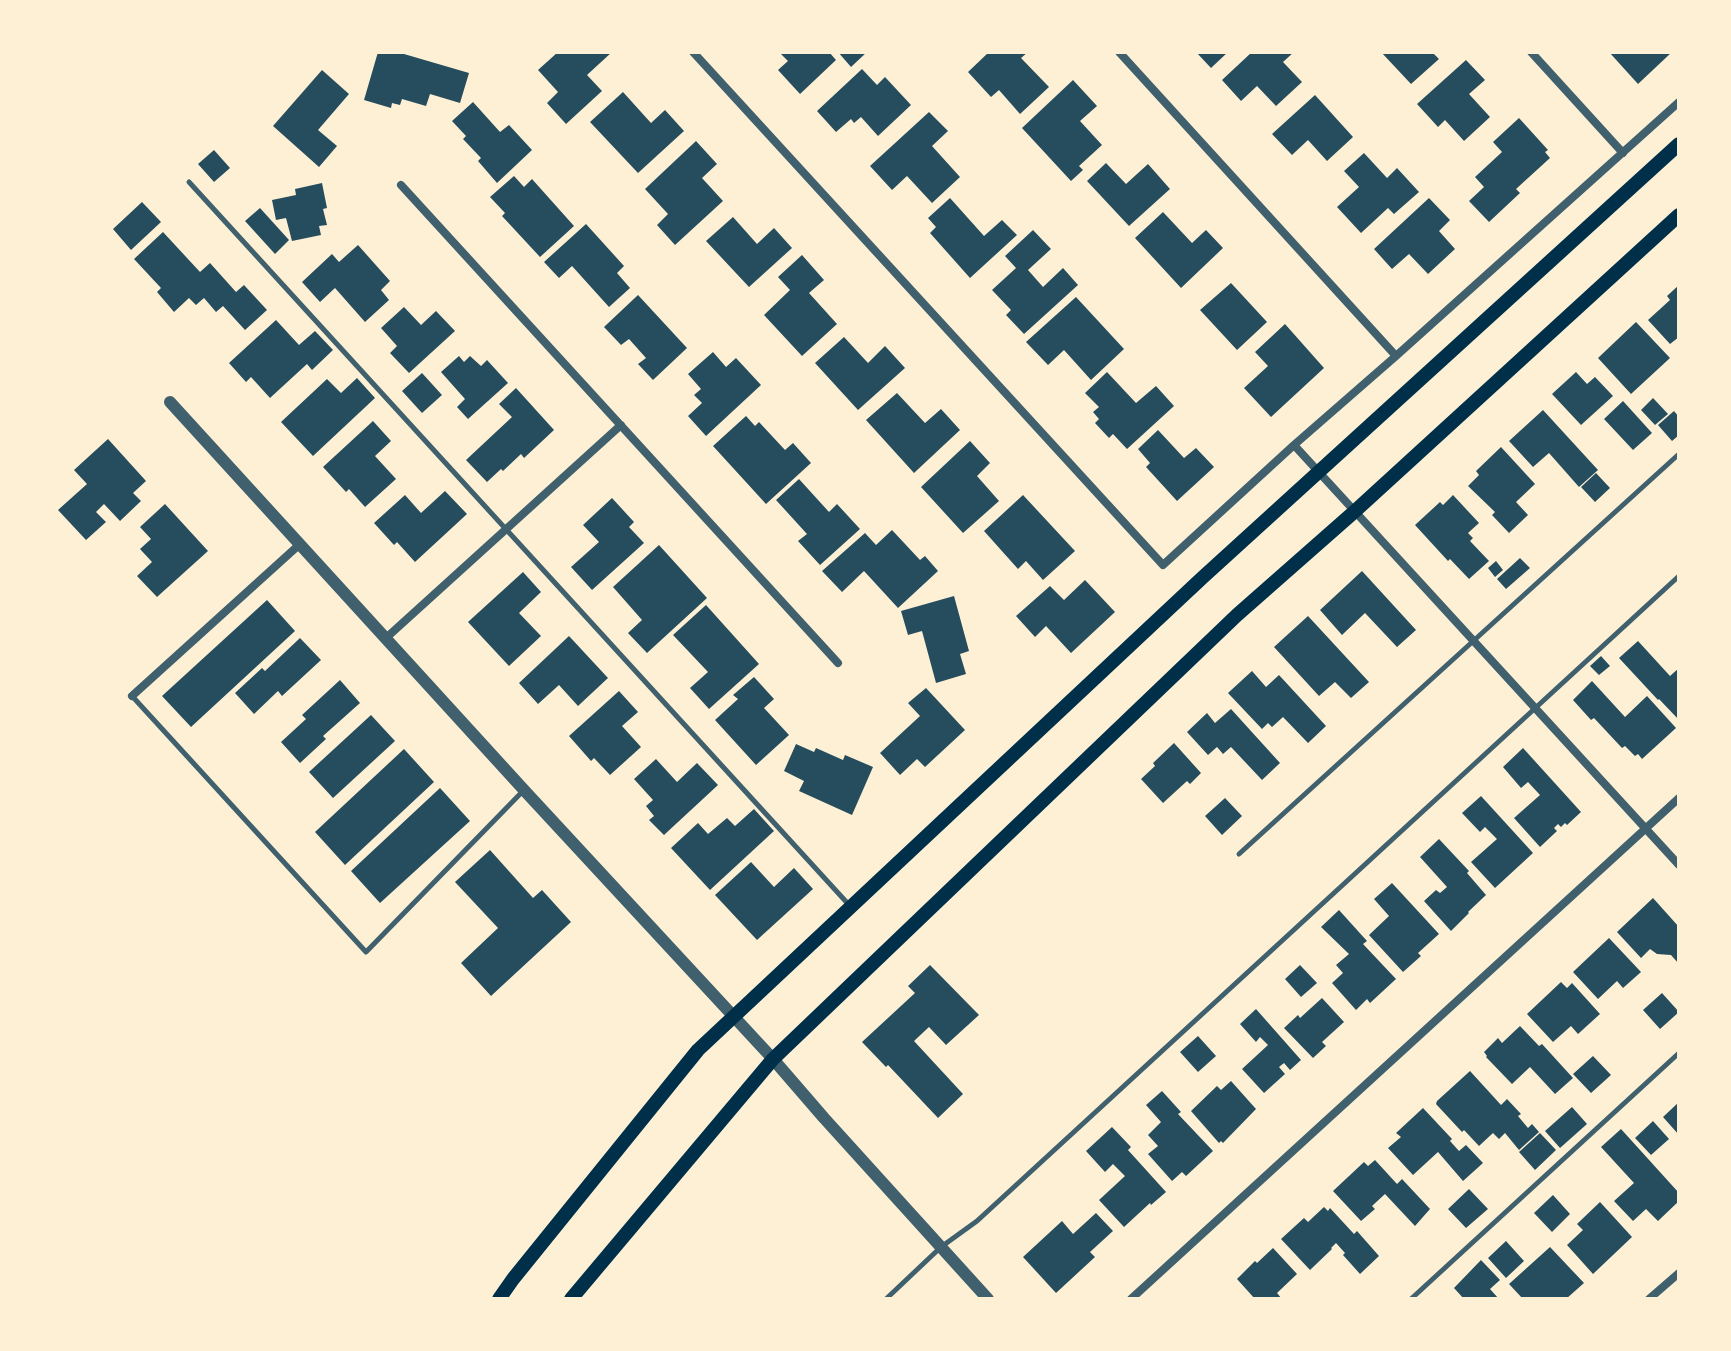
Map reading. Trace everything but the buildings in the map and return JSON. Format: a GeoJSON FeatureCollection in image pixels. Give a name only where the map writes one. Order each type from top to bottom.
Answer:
{"type":"FeatureCollection","features":[{"type":"Feature","properties":{"kind":"main road"},"geometry":{"type":"LineString","coordinates":[[499,1299],[698,1050],[1202,578],[1679,144]]}},
{"type":"Feature","properties":{"kind":"main road"},"geometry":{"type":"LineString","coordinates":[[571,1299],[773,1059],[1237,615],[1679,215]]}},
{"type":"Feature","properties":{"kind":"street"},"geometry":{"type":"LineString","coordinates":[[693,52],[1163,565],[1679,102]]}},
{"type":"Feature","properties":{"kind":"street"},"geometry":{"type":"LineString","coordinates":[[1119,52],[1396,356]]}},
{"type":"Feature","properties":{"kind":"street"},"geometry":{"type":"LineString","coordinates":[[1531,52],[1623,153]]}},
{"type":"Feature","properties":{"kind":"street"},"geometry":{"type":"LineString","coordinates":[[401,185],[838,663]]}},
{"type":"Feature","properties":{"kind":"street"},"geometry":{"type":"LineString","coordinates":[[170,402],[734,1016],[988,1299]]}},
{"type":"Feature","properties":{"kind":"street"},"geometry":{"type":"LineString","coordinates":[[386,638],[621,425]]}},
{"type":"Feature","properties":{"kind":"street"},"geometry":{"type":"LineString","coordinates":[[1294,445],[1679,865]]}},
{"type":"Feature","properties":{"kind":"street"},"geometry":{"type":"LineString","coordinates":[[132,696],[300,544]]}},
{"type":"Feature","properties":{"kind":"street"},"geometry":{"type":"LineString","coordinates":[[1131,1299],[1679,798]]}},
{"type":"Feature","properties":{"kind":"street"},"geometry":{"type":"LineString","coordinates":[[1649,1299],[1679,1273]]}},
{"type":"Feature","properties":{"kind":"lane"},"geometry":{"type":"LineString","coordinates":[[189,182],[851,906]]}},
{"type":"Feature","properties":{"kind":"lane"},"geometry":{"type":"LineString","coordinates":[[1239,854],[1679,454]]}},
{"type":"Feature","properties":{"kind":"lane"},"geometry":{"type":"LineString","coordinates":[[886,1299],[941,1247],[977,1221],[1679,576]]}},
{"type":"Feature","properties":{"kind":"lane"},"geometry":{"type":"LineString","coordinates":[[132,696],[366,952],[524,790]]}},
{"type":"Feature","properties":{"kind":"lane"},"geometry":{"type":"LineString","coordinates":[[1411,1299],[1679,1053]]}}]}
